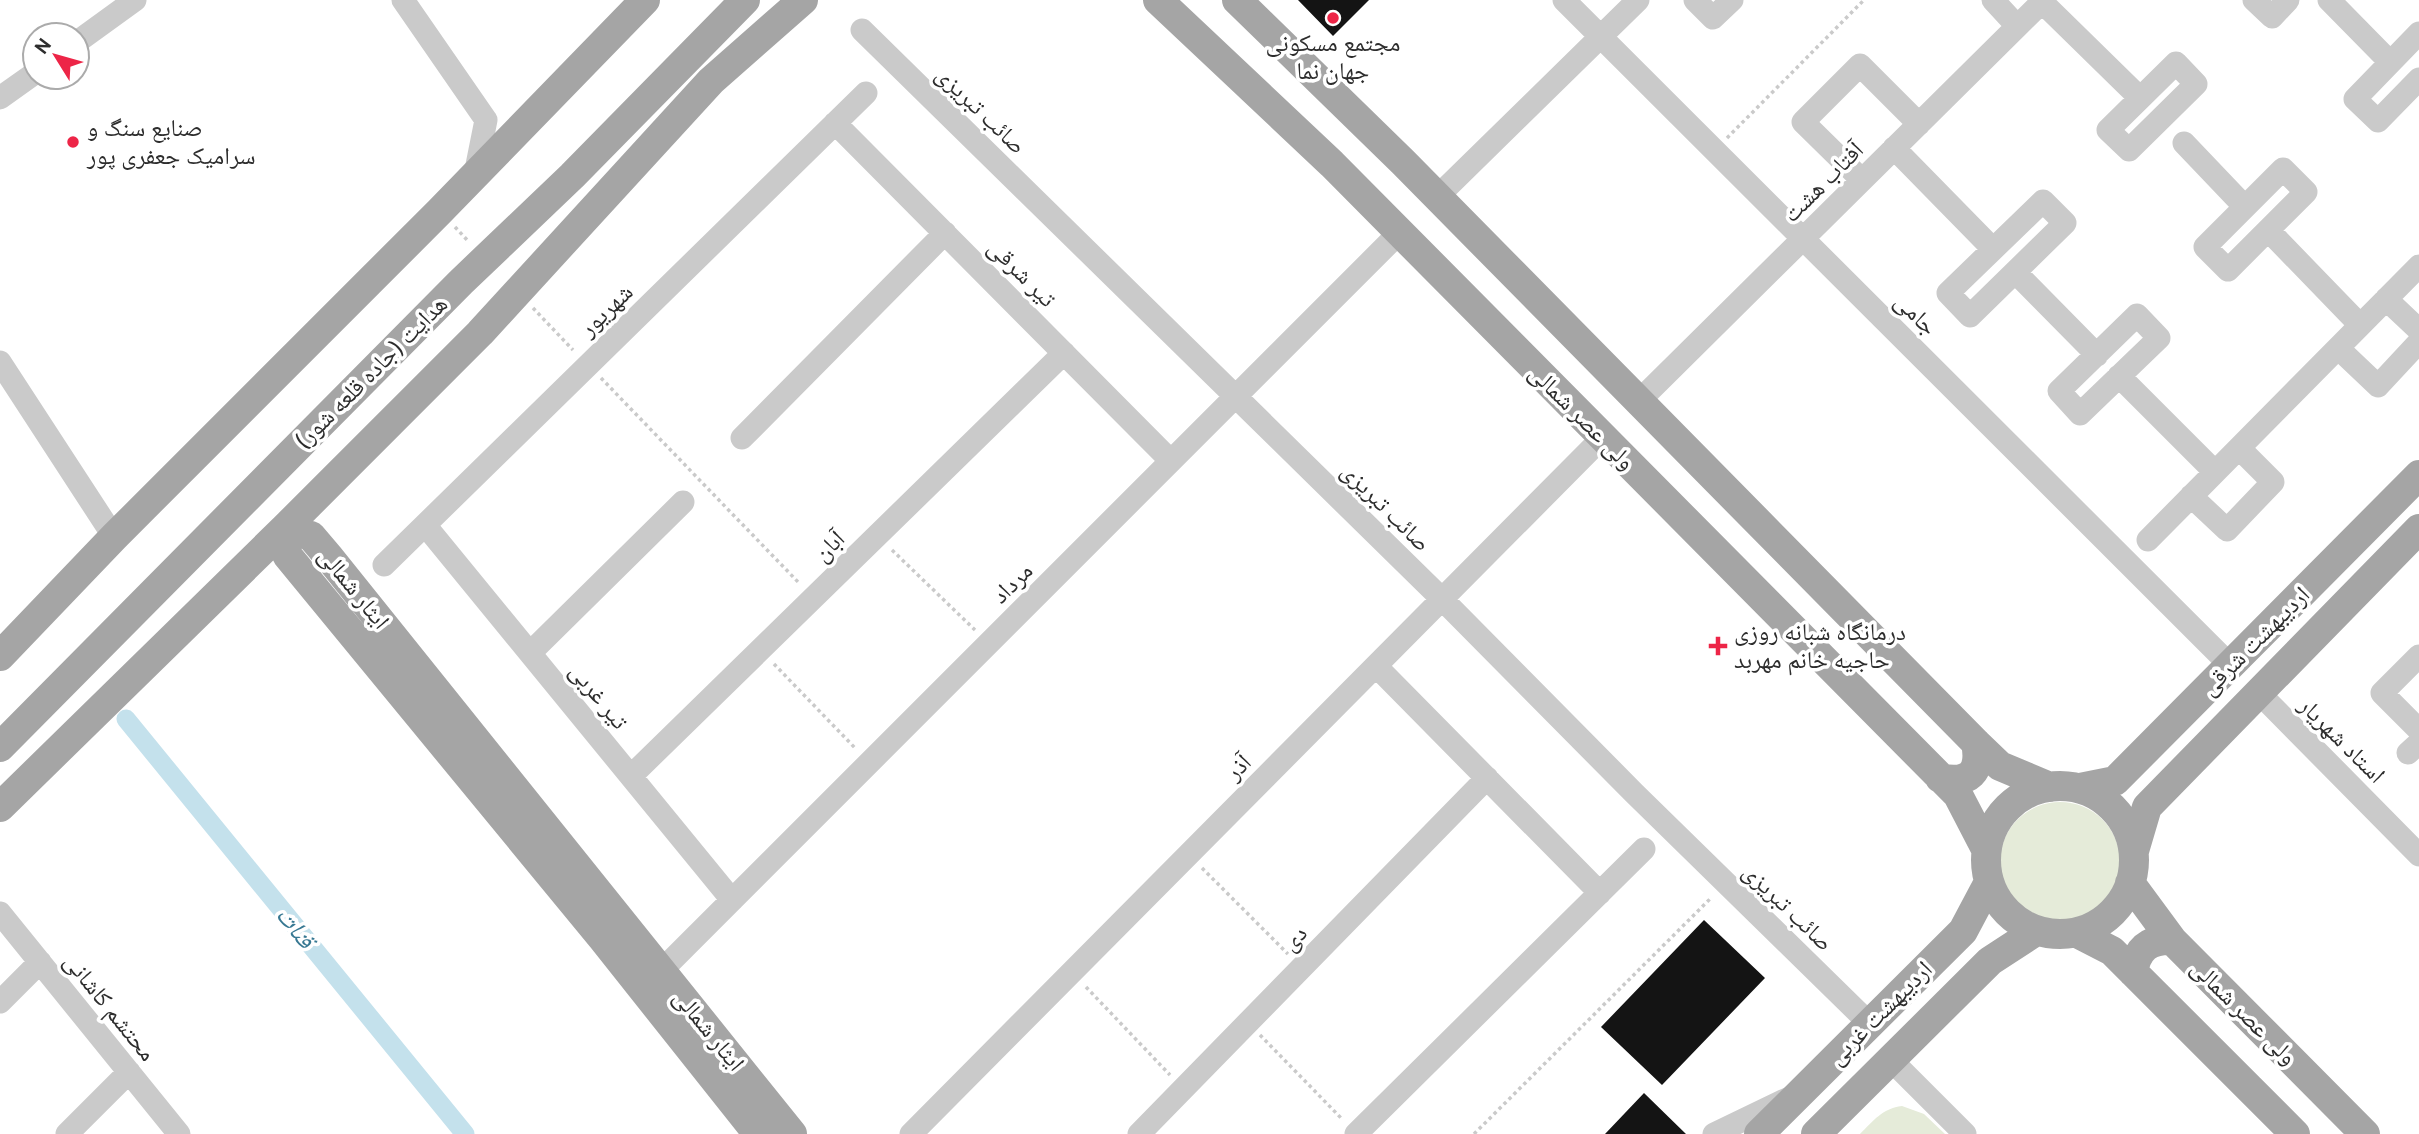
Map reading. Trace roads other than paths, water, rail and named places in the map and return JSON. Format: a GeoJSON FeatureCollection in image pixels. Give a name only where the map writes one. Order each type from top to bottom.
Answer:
{"type":"FeatureCollection","features":[{"type":"Feature","properties":{"kind":"main road"},"geometry":{"type":"LineString","coordinates":[[0,656],[11,638],[439,212],[645,0]]}},
{"type":"Feature","properties":{"kind":"main road","name":"هدایت (جاده قلعه شور)"},"geometry":{"type":"LineString","coordinates":[[0,747],[745,0]]}},
{"type":"Feature","properties":{"kind":"main road"},"geometry":{"type":"LineString","coordinates":[[461,282],[711,81],[803,0]]}},
{"type":"Feature","properties":{"kind":"main road","name":"ولی عصر شمالی"},"geometry":{"type":"LineString","coordinates":[[1158,0],[1332,164],[1958,795],[1986,849]]}},
{"type":"Feature","properties":{"kind":"main road"},"geometry":{"type":"LineString","coordinates":[[1237,0],[1437,197],[1976,743],[2000,766],[2050,787]]}},
{"type":"Feature","properties":{"kind":"main road"},"geometry":{"type":"LineString","coordinates":[[0,807],[480,334],[711,81]]}},
{"type":"Feature","properties":{"kind":"main road","name":"اردیبهشت شرقی"},"geometry":{"type":"LineString","coordinates":[[2080,788],[2115,780],[2419,475]]}},
{"type":"Feature","properties":{"kind":"main road","name":"ایثار شمالی"},"geometry":{"type":"LineString","coordinates":[[758,1134],[739,1089],[661,971],[328,556],[311,536],[285,528],[287,555],[603,939],[739,1089],[792,1134]]}},
{"type":"Feature","properties":{"kind":"main road","name":"اردیبهشت شرقی"},"geometry":{"type":"LineString","coordinates":[[2134,851],[2147,807],[2419,529]]}},
{"type":"Feature","properties":{"kind":"main road"},"geometry":{"type":"LineString","coordinates":[[1940,778],[1957,782],[1972,775],[1979,760],[1976,743]]}},
{"type":"Feature","properties":{"kind":"main road"},"geometry":{"type":"LineString","coordinates":[[2138,758],[2136,770],[2141,782],[2151,789],[2164,789]]}},
{"type":"Feature","properties":{"kind":"main road"},"geometry":{"type":"LineString","coordinates":[[2080,788],[2100,797],[2116,811],[2128,830],[2134,851],[2130,883],[2114,911],[2097,925],[2077,933],[2056,935],[2036,931],[2017,922],[2002,908],[1989,882],[1986,849],[1992,829],[2003,812],[2019,798],[2038,789],[2080,788]]}},
{"type":"Feature","properties":{"kind":"main road","name":"اردیبهشت غربی"},"geometry":{"type":"LineString","coordinates":[[1759,1134],[1963,931],[1989,882]]}},
{"type":"Feature","properties":{"kind":"main road","name":"ولی عصر شمالی"},"geometry":{"type":"LineString","coordinates":[[2130,883],[2172,940],[2365,1134]]}},
{"type":"Feature","properties":{"kind":"main road","name":"اردیبهشت غربی"},"geometry":{"type":"LineString","coordinates":[[1816,1134],[1990,961],[2036,931]]}},
{"type":"Feature","properties":{"kind":"main road","name":"ولی عصر شمالی"},"geometry":{"type":"LineString","coordinates":[[2077,933],[2112,951],[2295,1134]]}},
{"type":"Feature","properties":{"kind":"main road"},"geometry":{"type":"LineString","coordinates":[[1956,938],[1970,945],[1978,960],[1975,976]]}},
{"type":"Feature","properties":{"kind":"main road"},"geometry":{"type":"LineString","coordinates":[[2133,972],[2136,957],[2145,946],[2158,939],[2172,940]]}},
{"type":"Feature","properties":{"kind":"street"},"geometry":{"type":"LineString","coordinates":[[91,32],[135,0]]}},
{"type":"Feature","properties":{"kind":"street"},"geometry":{"type":"LineString","coordinates":[[403,0],[486,120],[475,175]]}},
{"type":"Feature","properties":{"kind":"street","name":"جامی"},"geometry":{"type":"LineString","coordinates":[[1564,0],[2231,666]]}},
{"type":"Feature","properties":{"kind":"street"},"geometry":{"type":"LineString","coordinates":[[1437,197],[1638,0]]}},
{"type":"Feature","properties":{"kind":"street"},"geometry":{"type":"LineString","coordinates":[[1695,0],[1713,18],[1732,0]]}},
{"type":"Feature","properties":{"kind":"street"},"geometry":{"type":"LineString","coordinates":[[1993,0],[2017,26]]}},
{"type":"Feature","properties":{"kind":"street"},"geometry":{"type":"LineString","coordinates":[[2254,0],[2272,17],[2288,0]]}},
{"type":"Feature","properties":{"kind":"street"},"geometry":{"type":"LineString","coordinates":[[2329,0],[2390,62]]}},
{"type":"Feature","properties":{"kind":"street"},"geometry":{"type":"LineString","coordinates":[[2043,1],[2140,98]]}},
{"type":"Feature","properties":{"kind":"street","name":"آفتاب هشت"},"geometry":{"type":"LineString","coordinates":[[1639,401],[2043,1]]}},
{"type":"Feature","properties":{"kind":"street","name":"صائب تبریزی"},"geometry":{"type":"LineString","coordinates":[[862,30],[1870,1024]]}},
{"type":"Feature","properties":{"kind":"street"},"geometry":{"type":"LineString","coordinates":[[2418,83],[2378,121],[2355,99],[2419,33]]}},
{"type":"Feature","properties":{"kind":"street"},"geometry":{"type":"LineString","coordinates":[[1862,180],[1803,122],[1860,65],[1919,124]]}},
{"type":"Feature","properties":{"kind":"street"},"geometry":{"type":"LineString","coordinates":[[0,98],[21,83]]}},
{"type":"Feature","properties":{"kind":"street","name":"شهریور"},"geometry":{"type":"LineString","coordinates":[[384,565],[866,93]]}},
{"type":"Feature","properties":{"kind":"street"},"geometry":{"type":"LineString","coordinates":[[486,120],[529,120]]}},
{"type":"Feature","properties":{"kind":"street","name":"تیر شرقی"},"geometry":{"type":"LineString","coordinates":[[835,123],[1171,461]]}},
{"type":"Feature","properties":{"kind":"street"},"geometry":{"type":"LineString","coordinates":[[2184,143],[2245,207]]}},
{"type":"Feature","properties":{"kind":"street"},"geometry":{"type":"LineString","coordinates":[[1894,149],[1993,249]]}},
{"type":"Feature","properties":{"kind":"street"},"geometry":{"type":"LineString","coordinates":[[2283,169],[2306,192],[2228,270],[2205,247],[2245,207],[2283,169]]}},
{"type":"Feature","properties":{"kind":"street"},"geometry":{"type":"LineString","coordinates":[[2043,201],[2065,223],[1970,316],[1948,293],[1993,249],[2043,201]]}},
{"type":"Feature","properties":{"kind":"street"},"geometry":{"type":"LineString","coordinates":[[2268,230],[2360,326]]}},
{"type":"Feature","properties":{"kind":"street"},"geometry":{"type":"LineString","coordinates":[[742,438],[945,233]]}},
{"type":"Feature","properties":{"kind":"street","name":"مرداد"},"geometry":{"type":"LineString","coordinates":[[661,971],[1399,233]]}},
{"type":"Feature","properties":{"kind":"street"},"geometry":{"type":"LineString","coordinates":[[2148,540],[2419,266]]}},
{"type":"Feature","properties":{"kind":"street"},"geometry":{"type":"LineString","coordinates":[[2015,272],[2097,355]]}},
{"type":"Feature","properties":{"kind":"street"},"geometry":{"type":"LineString","coordinates":[[2386,299],[2419,330]]}},
{"type":"Feature","properties":{"kind":"street"},"geometry":{"type":"LineString","coordinates":[[2137,315],[2159,338],[2080,414],[2059,391],[2097,355],[2137,315]]}},
{"type":"Feature","properties":{"kind":"street"},"geometry":{"type":"LineString","coordinates":[[2338,348],[2378,386],[2419,342]]}},
{"type":"Feature","properties":{"kind":"street","name":"آبان"},"geometry":{"type":"LineString","coordinates":[[631,776],[1064,353]]}},
{"type":"Feature","properties":{"kind":"street"},"geometry":{"type":"LineString","coordinates":[[2119,376],[2215,472]]}},
{"type":"Feature","properties":{"kind":"street"},"geometry":{"type":"LineString","coordinates":[[4,378],[114,537]]}},
{"type":"Feature","properties":{"kind":"street","name":"آذر"},"geometry":{"type":"LineString","coordinates":[[911,1134],[1602,438]]}},
{"type":"Feature","properties":{"kind":"street"},"geometry":{"type":"LineString","coordinates":[[2191,496],[2227,530],[2273,482],[2239,448]]}},
{"type":"Feature","properties":{"kind":"street"},"geometry":{"type":"LineString","coordinates":[[530,653],[683,502]]}},
{"type":"Feature","properties":{"kind":"street","name":"تیر غربی"},"geometry":{"type":"LineString","coordinates":[[425,525],[733,900]]}},
{"type":"Feature","properties":{"kind":"street"},"geometry":{"type":"LineString","coordinates":[[2419,656],[2382,694],[2419,730]]}},
{"type":"Feature","properties":{"kind":"street"},"geometry":{"type":"LineString","coordinates":[[1376,666],[1600,893]]}},
{"type":"Feature","properties":{"kind":"street","name":"استاد شهریار"},"geometry":{"type":"LineString","coordinates":[[2258,692],[2419,855]]}},
{"type":"Feature","properties":{"kind":"street","name":"دی"},"geometry":{"type":"LineString","coordinates":[[1139,1134],[1487,778]]}},
{"type":"Feature","properties":{"kind":"street"},"geometry":{"type":"LineString","coordinates":[[1356,1134],[1644,849]]}},
{"type":"Feature","properties":{"kind":"street","name":"محتشم کاشانی"},"geometry":{"type":"LineString","coordinates":[[0,913],[179,1134]]}},
{"type":"Feature","properties":{"kind":"street"},"geometry":{"type":"LineString","coordinates":[[0,1002],[40,962]]}},
{"type":"Feature","properties":{"kind":"street"},"geometry":{"type":"LineString","coordinates":[[1892,1060],[1965,1134]]}},
{"type":"Feature","properties":{"kind":"street"},"geometry":{"type":"LineString","coordinates":[[67,1134],[129,1072]]}},
{"type":"Feature","properties":{"kind":"street"},"geometry":{"type":"LineString","coordinates":[[1714,1134],[1800,1093]]}},
{"type":"Feature","properties":{"kind":"waterway","name":"قنات"},"geometry":{"type":"LineString","coordinates":[[126,719],[465,1134]]}},
{"type":"Feature","properties":{"kind":"place","name":"مجتمع مسکونی جهان نما"},"geometry":{"type":"Point","coordinates":[1333,18]}},
{"type":"Feature","properties":{"kind":"place","name":"صنایع سنگ و سرامیک جعفری پور"},"geometry":{"type":"Point","coordinates":[73,142]}},
{"type":"Feature","properties":{"kind":"place","name":"درمانگاه شبانه‌ روزی حاجیه‌ خانم مهربد"},"geometry":{"type":"Point","coordinates":[1718,646]}}]}
